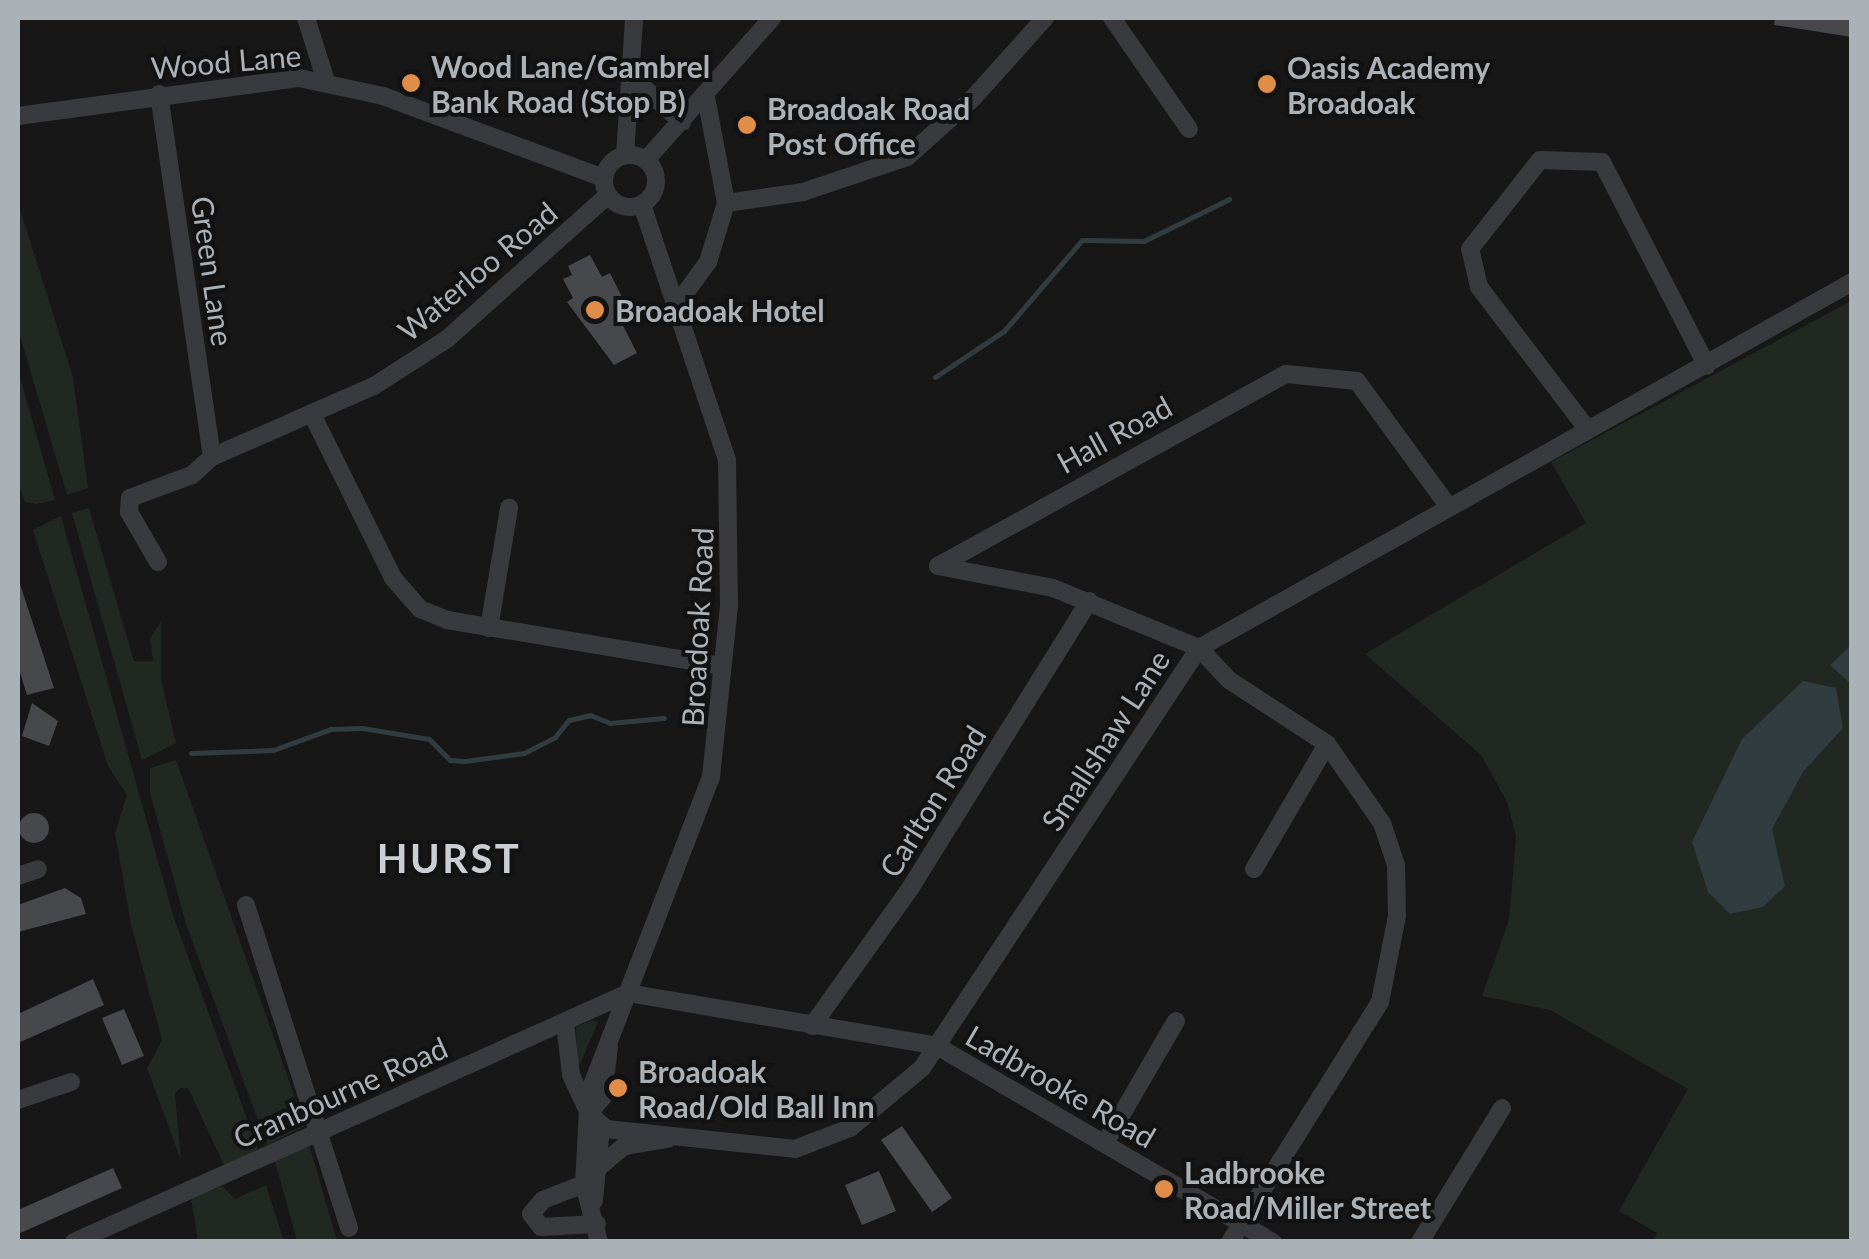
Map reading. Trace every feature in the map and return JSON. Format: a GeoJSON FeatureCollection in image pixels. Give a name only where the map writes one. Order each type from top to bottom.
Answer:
{"type":"FeatureCollection","features":[{"type":"Feature","properties":{"kind":"street"},"geometry":{"type":"LineString","coordinates":[[306,18],[326,81]]}},
{"type":"Feature","properties":{"kind":"street"},"geometry":{"type":"LineString","coordinates":[[625,155],[634,66],[634,18]]}},
{"type":"Feature","properties":{"kind":"street"},"geometry":{"type":"LineString","coordinates":[[646,160],[706,98],[772,18]]}},
{"type":"Feature","properties":{"kind":"street"},"geometry":{"type":"LineString","coordinates":[[726,204],[803,192],[907,157],[974,98],[1046,18]]}},
{"type":"Feature","properties":{"kind":"street"},"geometry":{"type":"LineString","coordinates":[[1112,18],[1189,129]]}},
{"type":"Feature","properties":{"kind":"street"},"geometry":{"type":"LineString","coordinates":[[634,66],[642,86],[682,122]]}},
{"type":"Feature","properties":{"kind":"street","name":"Wood Lane"},"geometry":{"type":"LineString","coordinates":[[18,116],[244,81],[326,81],[606,186]]}},
{"type":"Feature","properties":{"kind":"street","name":"Green Lane"},"geometry":{"type":"LineString","coordinates":[[159,94],[212,457]]}},
{"type":"Feature","properties":{"kind":"street"},"geometry":{"type":"LineString","coordinates":[[676,306],[708,262],[726,204],[706,98]]}},
{"type":"Feature","properties":{"kind":"street"},"geometry":{"type":"LineString","coordinates":[[625,155],[646,160],[656,183],[642,204],[627,207],[606,186],[611,162],[625,155]]}},
{"type":"Feature","properties":{"kind":"street"},"geometry":{"type":"LineString","coordinates":[[1588,430],[1479,286],[1470,249],[1540,160],[1602,162],[1706,366]]}},
{"type":"Feature","properties":{"kind":"street","name":"Waterloo Road"},"geometry":{"type":"LineString","coordinates":[[158,562],[129,512],[130,498],[192,475],[212,457],[313,416],[447,339],[606,186]]}},
{"type":"Feature","properties":{"kind":"street","name":"Broadoak Road"},"geometry":{"type":"LineString","coordinates":[[584,1184],[582,1132],[596,1066],[609,1047],[711,776],[721,730],[732,518],[727,460],[642,204]]}},
{"type":"Feature","properties":{"kind":"street","name":"Smallshaw Lane"},"geometry":{"type":"LineString","coordinates":[[589,1112],[606,1129],[688,1134],[776,1148],[815,1146],[850,1128],[922,1068],[1199,648],[1852,282]]}},
{"type":"Feature","properties":{"kind":"street","name":"Hall Road"},"geometry":{"type":"LineString","coordinates":[[1090,601],[1015,578],[938,566],[1252,389],[1286,374],[1324,373],[1356,381],[1382,408],[1448,506]]}},
{"type":"Feature","properties":{"kind":"street"},"geometry":{"type":"LineString","coordinates":[[313,416],[393,578],[420,609],[489,628],[722,666]]}},
{"type":"Feature","properties":{"kind":"street"},"geometry":{"type":"LineString","coordinates":[[489,628],[509,508]]}},
{"type":"Feature","properties":{"kind":"street"},"geometry":{"type":"LineString","coordinates":[[1090,601],[1199,648],[1229,680],[1327,744],[1365,792],[1396,865],[1390,968],[1363,1033],[1230,1242]]}},
{"type":"Feature","properties":{"kind":"street","name":"Carlton Road"},"geometry":{"type":"LineString","coordinates":[[812,1026],[911,888],[1090,601]]}},
{"type":"Feature","properties":{"kind":"street"},"geometry":{"type":"LineString","coordinates":[[1254,869],[1327,744]]}},
{"type":"Feature","properties":{"kind":"street"},"geometry":{"type":"LineString","coordinates":[[18,876],[38,869]]}},
{"type":"Feature","properties":{"kind":"street"},"geometry":{"type":"LineString","coordinates":[[246,905],[315,1133],[349,1228]]}},
{"type":"Feature","properties":{"kind":"street","name":"Ladbrooke Road"},"geometry":{"type":"LineString","coordinates":[[628,993],[937,1046],[1273,1242]]}},
{"type":"Feature","properties":{"kind":"street","name":"Cranbourne Road"},"geometry":{"type":"LineString","coordinates":[[74,1242],[628,993]]}},
{"type":"Feature","properties":{"kind":"street"},"geometry":{"type":"LineString","coordinates":[[1106,1143],[1176,1021]]}},
{"type":"Feature","properties":{"kind":"street"},"geometry":{"type":"LineString","coordinates":[[565,1023],[571,1074],[600,1137],[594,1202],[598,1232],[541,1227],[531,1214],[543,1200],[584,1184],[594,1202]]}},
{"type":"Feature","properties":{"kind":"street"},"geometry":{"type":"LineString","coordinates":[[18,1100],[71,1082]]}},
{"type":"Feature","properties":{"kind":"street"},"geometry":{"type":"LineString","coordinates":[[1420,1242],[1502,1108]]}},
{"type":"Feature","properties":{"kind":"street","name":"Smallshaw Lane"},"geometry":{"type":"LineString","coordinates":[[599,1167],[624,1146],[688,1134]]}},
{"type":"Feature","properties":{"kind":"shaded area"},"geometry":{"type":"Polygon","coordinates":[[[18,203],[73,377],[88,488],[67,495],[18,329],[18,203]]]}},
{"type":"Feature","properties":{"kind":"shaded area"},"geometry":{"type":"Polygon","coordinates":[[[1851,301],[1851,1241],[1653,1241],[1657,1233],[1619,1211],[1688,1089],[1550,1010],[1482,996],[1509,920],[1516,836],[1507,802],[1481,755],[1365,654],[1586,523],[1551,462],[1851,301]]]}},
{"type":"Feature","properties":{"kind":"shaded area"},"geometry":{"type":"Polygon","coordinates":[[[18,370],[55,500],[36,504],[25,502],[18,483],[18,370]]]}},
{"type":"Feature","properties":{"kind":"shaded area"},"geometry":{"type":"Polygon","coordinates":[[[89,508],[134,661],[153,661],[150,638],[161,622],[161,679],[176,743],[142,760],[72,513],[89,508]]]}},
{"type":"Feature","properties":{"kind":"shaded area"},"geometry":{"type":"Polygon","coordinates":[[[61,516],[174,918],[258,1149],[224,1165],[188,1088],[180,1088],[175,1094],[181,1160],[147,1068],[162,1040],[131,924],[115,833],[127,795],[108,766],[33,530],[61,516]]]}},
{"type":"Feature","properties":{"kind":"shaded area"},"geometry":{"type":"Polygon","coordinates":[[[1851,645],[1851,684],[1830,665],[1851,645]]]}},
{"type":"Feature","properties":{"kind":"shaded area"},"geometry":{"type":"Polygon","coordinates":[[[1803,681],[1836,688],[1843,728],[1803,772],[1772,829],[1785,886],[1763,907],[1730,914],[1708,892],[1692,842],[1742,739],[1803,681]]]}},
{"type":"Feature","properties":{"kind":"shaded area"},"geometry":{"type":"Polygon","coordinates":[[[176,760],[305,1126],[267,1145],[186,924],[150,793],[150,768],[176,760]]]}},
{"type":"Feature","properties":{"kind":"shaded area"},"geometry":{"type":"Polygon","coordinates":[[[593,1020],[598,1022],[578,1069],[576,1027],[593,1020]]]}},
{"type":"Feature","properties":{"kind":"shaded area"},"geometry":{"type":"Polygon","coordinates":[[[309,1144],[337,1241],[297,1241],[275,1161],[309,1144]]]}},
{"type":"Feature","properties":{"kind":"shaded area"},"geometry":{"type":"Polygon","coordinates":[[[266,1185],[284,1241],[198,1241],[191,1198],[222,1186],[235,1199],[266,1185]]]}},
{"type":"Feature","properties":{"kind":"building"},"geometry":{"type":"Polygon","coordinates":[[[1775,18],[1852,18],[1852,37],[1774,25],[1775,18]]]}},
{"type":"Feature","properties":{"kind":"building","name":"Broadoak Hotel"},"geometry":{"type":"Polygon","coordinates":[[[590,255],[602,277],[610,273],[623,299],[616,312],[637,353],[614,365],[567,302],[573,298],[563,279],[572,275],[568,266],[590,255]]]}},
{"type":"Feature","properties":{"kind":"building"},"geometry":{"type":"Polygon","coordinates":[[[20,584],[54,688],[27,695],[18,666],[20,584]]]}},
{"type":"Feature","properties":{"kind":"building"},"geometry":{"type":"Polygon","coordinates":[[[32,703],[58,721],[49,746],[22,736],[32,703]]]}},
{"type":"Feature","properties":{"kind":"building"},"geometry":{"type":"Polygon","coordinates":[[[34,813],[45,817],[49,828],[45,839],[34,843],[23,839],[19,828],[23,817],[34,813]]]}},
{"type":"Feature","properties":{"kind":"building"},"geometry":{"type":"Polygon","coordinates":[[[65,888],[81,898],[86,914],[18,932],[18,905],[65,888]]]}},
{"type":"Feature","properties":{"kind":"building"},"geometry":{"type":"Polygon","coordinates":[[[93,979],[104,1005],[18,1043],[18,1014],[93,979]]]}},
{"type":"Feature","properties":{"kind":"building"},"geometry":{"type":"Polygon","coordinates":[[[124,1009],[144,1056],[122,1065],[102,1018],[124,1009]]]}},
{"type":"Feature","properties":{"kind":"building"},"geometry":{"type":"Polygon","coordinates":[[[902,1126],[952,1198],[932,1212],[881,1140],[902,1126]]]}},
{"type":"Feature","properties":{"kind":"building"},"geometry":{"type":"Polygon","coordinates":[[[113,1168],[122,1188],[18,1234],[18,1210],[113,1168]]]}},
{"type":"Feature","properties":{"kind":"building"},"geometry":{"type":"Polygon","coordinates":[[[879,1171],[896,1211],[862,1225],[845,1185],[879,1171]]]}},
{"type":"Feature","properties":{"kind":"waterway"},"geometry":{"type":"LineString","coordinates":[[935,377],[1004,331],[1082,240],[1144,241],[1229,199]]}},
{"type":"Feature","properties":{"kind":"waterway"},"geometry":{"type":"LineString","coordinates":[[191,753],[273,750],[331,729],[362,728],[429,739],[450,760],[465,761],[524,753],[555,737],[569,720],[590,715],[610,723],[664,718]]}},
{"type":"Feature","properties":{"kind":"place","name":"Wood Lane/Gambrel Bank Road (Stop B)"},"geometry":{"type":"Point","coordinates":[411,83]}},
{"type":"Feature","properties":{"kind":"place","name":"Oasis Academy Broadoak"},"geometry":{"type":"Point","coordinates":[1267,84]}},
{"type":"Feature","properties":{"kind":"place","name":"Broadoak Road Post Office"},"geometry":{"type":"Point","coordinates":[747,125]}},
{"type":"Feature","properties":{"kind":"place","name":"Broadoak Hotel"},"geometry":{"type":"Point","coordinates":[595,310]}},
{"type":"Feature","properties":{"kind":"place","name":"Broadoak Road/Old Ball Inn"},"geometry":{"type":"Point","coordinates":[618,1088]}},
{"type":"Feature","properties":{"kind":"place","name":"Ladbrooke Road/Miller Street"},"geometry":{"type":"Point","coordinates":[1164,1189]}},
{"type":"Feature","properties":{"kind":"district","name":"HURST"},"geometry":{"type":"Point","coordinates":[449,858]}}]}
